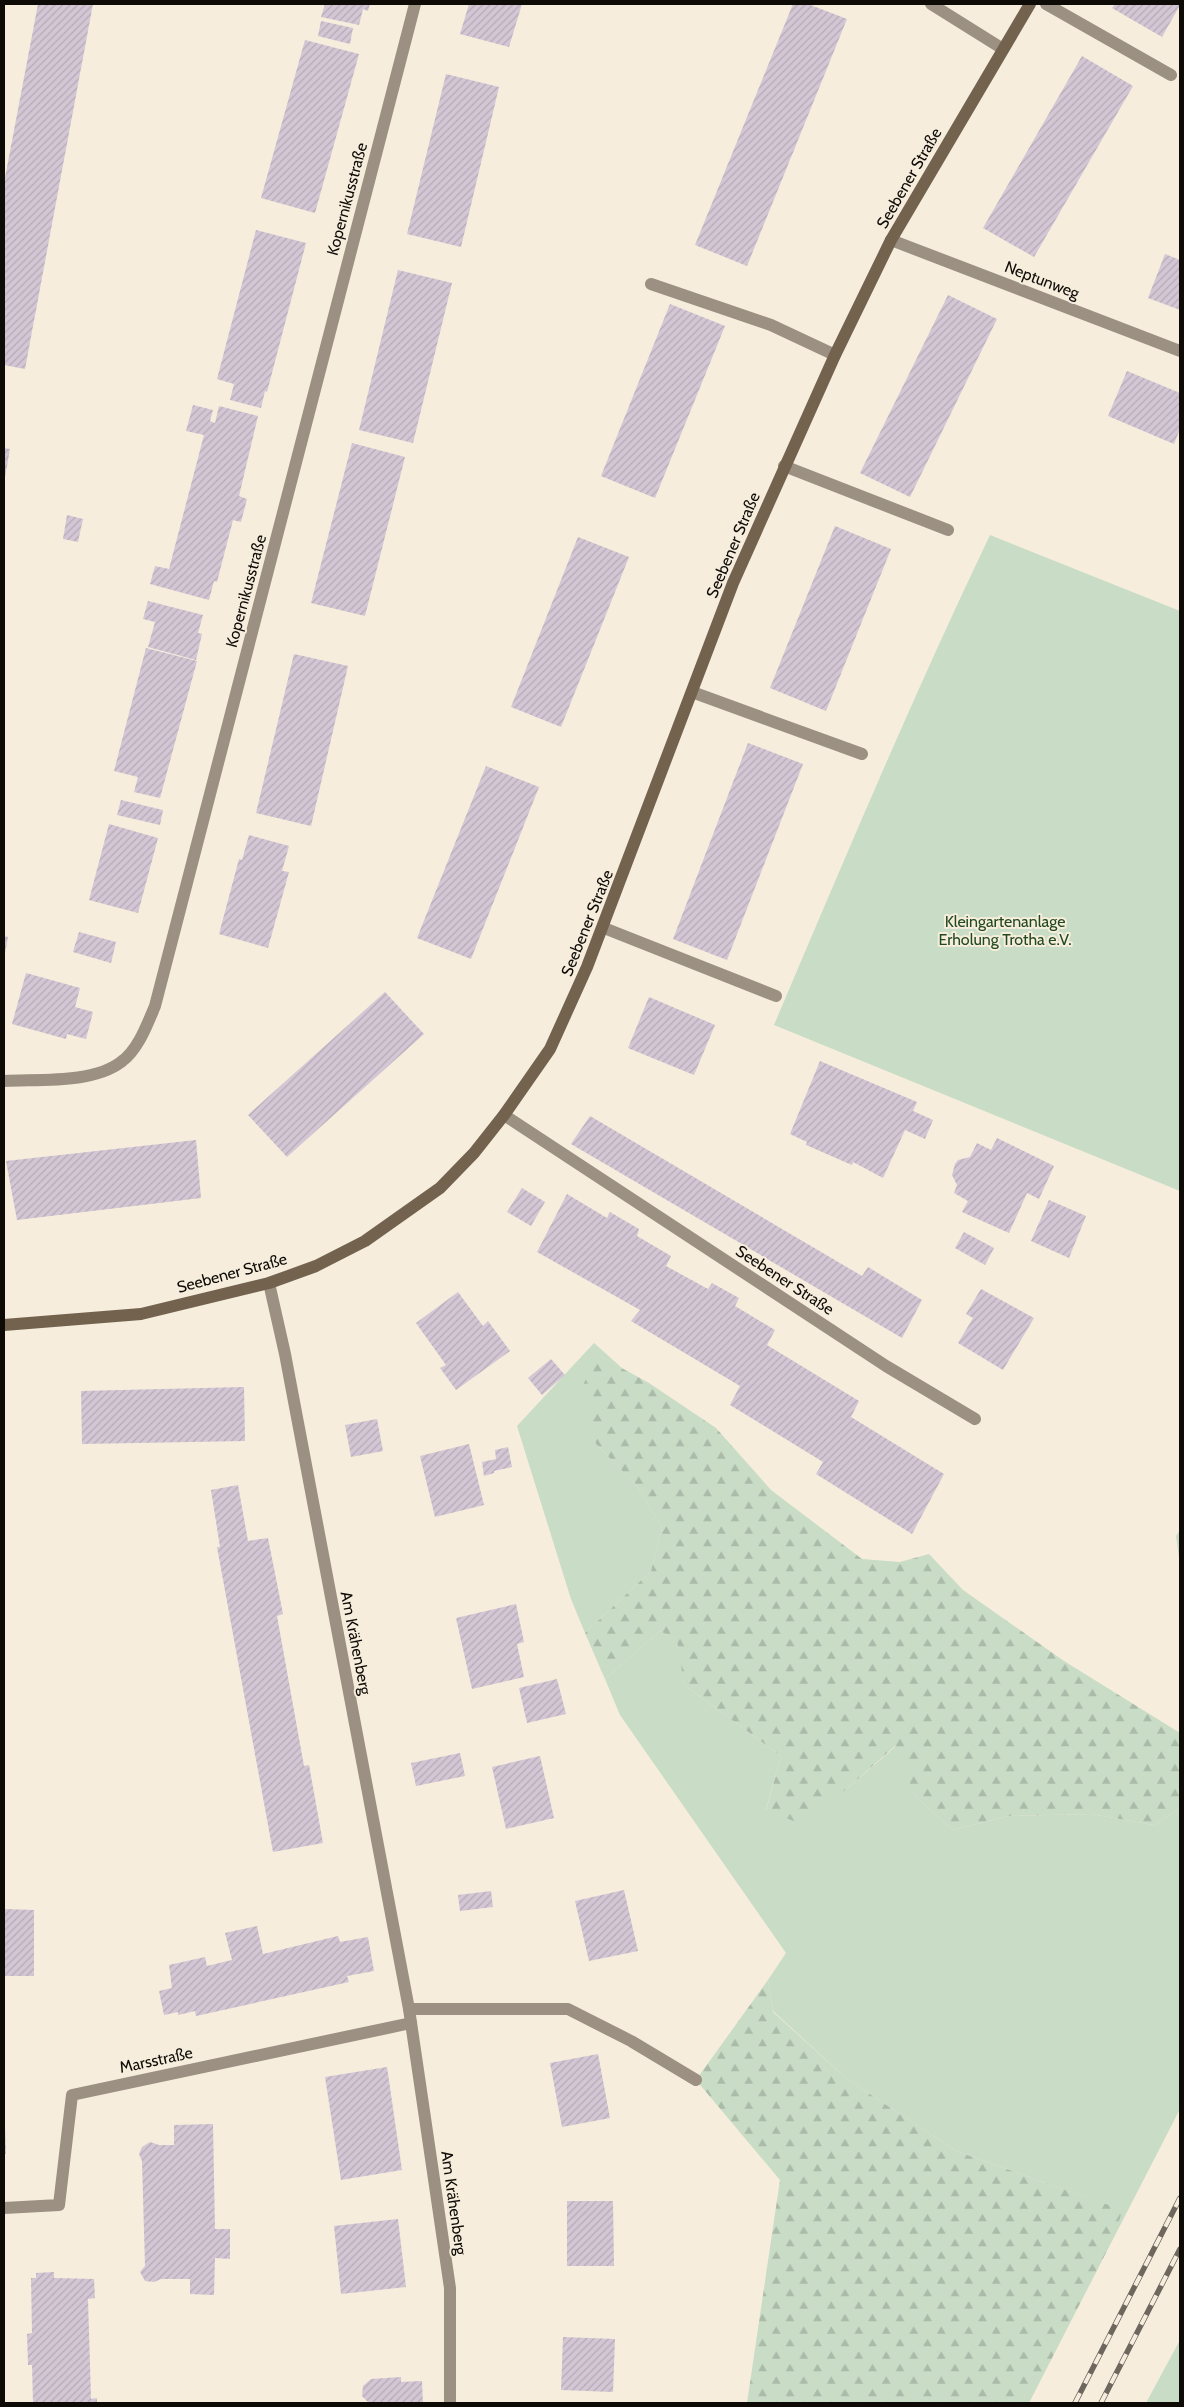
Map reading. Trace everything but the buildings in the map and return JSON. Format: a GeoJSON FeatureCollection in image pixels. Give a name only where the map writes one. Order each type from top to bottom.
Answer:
{"type":"FeatureCollection","features":[{"type":"Feature","properties":{"kind":"street","name":"Kopernikusstraße"},"geometry":{"type":"LineString","coordinates":[[4,1081],[96,1076],[122,1062],[139,1041],[155,1006],[415,4]]}},
{"type":"Feature","properties":{"kind":"street"},"geometry":{"type":"LineString","coordinates":[[932,4],[1003,50]]}},
{"type":"Feature","properties":{"kind":"street","name":"Seebener Straße"},"geometry":{"type":"LineString","coordinates":[[4,1325],[141,1314],[270,1283],[316,1266],[365,1241],[440,1188],[504,1116],[550,1049],[604,928],[733,583],[835,355],[891,240],[1030,4]]}},
{"type":"Feature","properties":{"kind":"street"},"geometry":{"type":"LineString","coordinates":[[1046,4],[1171,75]]}},
{"type":"Feature","properties":{"kind":"street","name":"Neptunweg"},"geometry":{"type":"LineString","coordinates":[[891,240],[1180,351]]}},
{"type":"Feature","properties":{"kind":"street"},"geometry":{"type":"LineString","coordinates":[[651,284],[771,325],[835,355]]}},
{"type":"Feature","properties":{"kind":"street"},"geometry":{"type":"LineString","coordinates":[[784,466],[948,530]]}},
{"type":"Feature","properties":{"kind":"street"},"geometry":{"type":"LineString","coordinates":[[692,692],[862,754]]}},
{"type":"Feature","properties":{"kind":"street"},"geometry":{"type":"LineString","coordinates":[[604,928],[776,996]]}},
{"type":"Feature","properties":{"kind":"street","name":"Seebener Straße"},"geometry":{"type":"LineString","coordinates":[[504,1116],[886,1366],[974,1418]]}},
{"type":"Feature","properties":{"kind":"street","name":"Am Krähenberg"},"geometry":{"type":"LineString","coordinates":[[270,1283],[409,2009],[450,2288],[450,2403]]}},
{"type":"Feature","properties":{"kind":"street"},"geometry":{"type":"LineString","coordinates":[[409,2009],[568,2009],[631,2041],[696,2080]]}},
{"type":"Feature","properties":{"kind":"street","name":"Marsstraße"},"geometry":{"type":"LineString","coordinates":[[4,2208],[58,2205],[72,2095],[411,2023]]}},
{"type":"Feature","properties":{"kind":"green space","name":"Kleingartenanlage Erholung Trotha e.V."},"geometry":{"type":"Polygon","coordinates":[[[990,535],[1180,611],[1180,1191],[774,1025],[906,717],[990,535]]]}},
{"type":"Feature","properties":{"kind":"green space"},"geometry":{"type":"Polygon","coordinates":[[[594,1343],[623,1369],[598,1355],[596,1444],[637,1486],[662,1528],[651,1571],[585,1633],[571,1599],[517,1426],[594,1343]]]}},
{"type":"Feature","properties":{"kind":"green space"},"geometry":{"type":"Polygon","coordinates":[[[598,1355],[649,1383],[716,1428],[771,1490],[862,1559],[900,1562],[929,1554],[963,1590],[1064,1661],[1180,1733],[1180,1808],[1154,1825],[1091,1814],[1008,1816],[953,1830],[915,1796],[895,1746],[841,1794],[794,1821],[766,1811],[781,1756],[684,1685],[677,1640],[660,1631],[605,1679],[585,1633],[651,1571],[662,1528],[637,1486],[596,1444],[583,1385],[598,1355]]]}},
{"type":"Feature","properties":{"kind":"green space"},"geometry":{"type":"Polygon","coordinates":[[[1180,1530],[1180,1565],[1176,1536],[1180,1530]]]}},
{"type":"Feature","properties":{"kind":"green space"},"geometry":{"type":"Polygon","coordinates":[[[660,1631],[678,1640],[684,1685],[781,1756],[766,1810],[841,1794],[896,1746],[915,1796],[953,1830],[1008,1816],[1091,1814],[1154,1825],[1180,1808],[1180,2109],[1109,2247],[1122,2210],[956,2151],[847,2079],[773,2011],[768,1980],[786,1953],[620,1715],[605,1679],[660,1631]]]}},
{"type":"Feature","properties":{"kind":"green space"},"geometry":{"type":"Polygon","coordinates":[[[768,1980],[773,2012],[847,2079],[956,2151],[1123,2210],[1109,2247],[1029,2403],[747,2403],[780,2180],[696,2080],[768,1980]]]}},
{"type":"Feature","properties":{"kind":"green space"},"geometry":{"type":"Polygon","coordinates":[[[1180,2340],[1180,2403],[1146,2403],[1180,2340]]]}},
{"type":"Feature","properties":{"kind":"railway"},"geometry":{"type":"LineString","coordinates":[[1075,2403],[1180,2198]]}},
{"type":"Feature","properties":{"kind":"railway"},"geometry":{"type":"LineString","coordinates":[[1101,2403],[1180,2249]]}}]}
